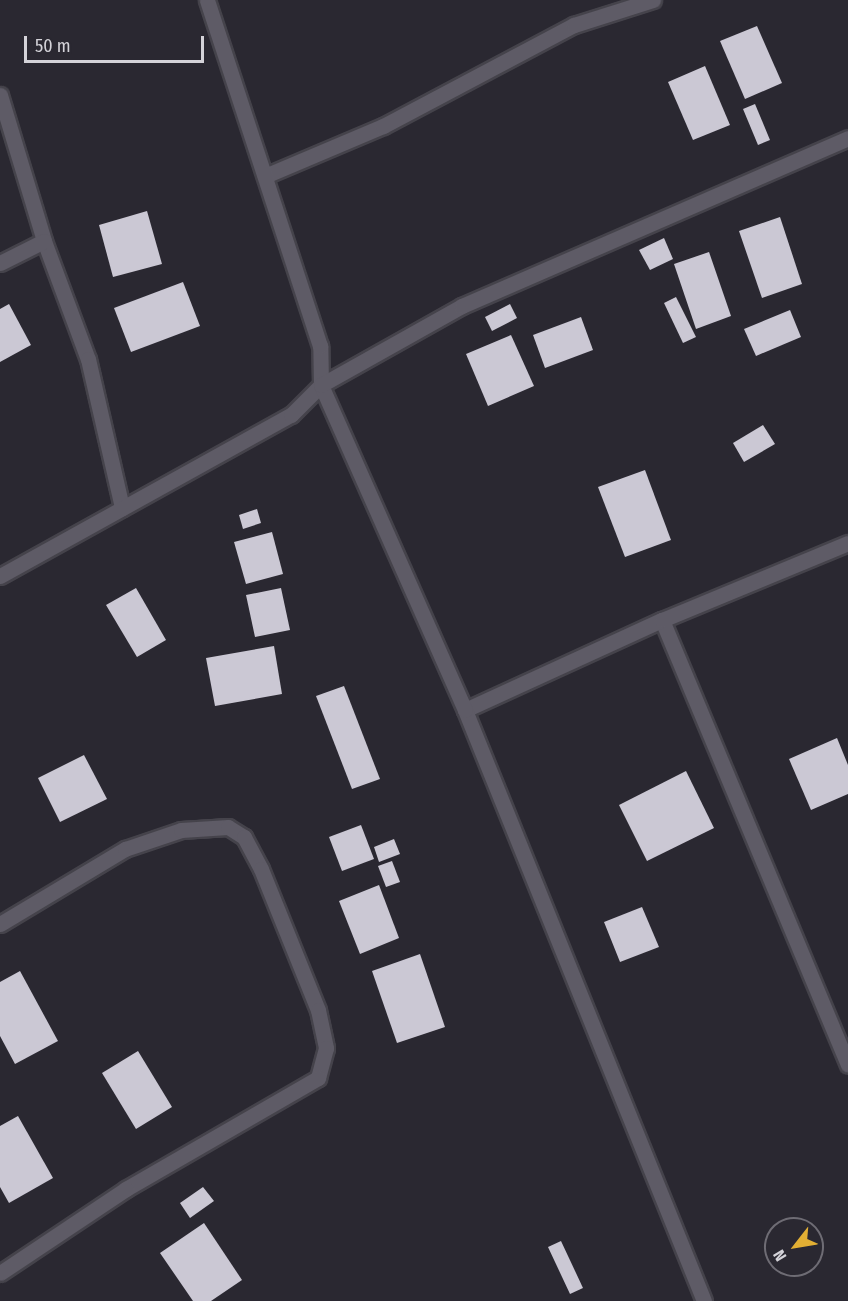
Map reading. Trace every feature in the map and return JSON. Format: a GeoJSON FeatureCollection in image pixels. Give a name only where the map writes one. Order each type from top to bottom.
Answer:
{"type":"FeatureCollection","features":[{"type":"Feature","properties":{"kind":"street"},"geometry":{"type":"LineString","coordinates":[[207,0],[320,346],[321,385],[465,710],[704,1301]]}},
{"type":"Feature","properties":{"kind":"street"},"geometry":{"type":"LineString","coordinates":[[265,176],[383,126],[574,25],[653,0]]}},
{"type":"Feature","properties":{"kind":"street"},"geometry":{"type":"LineString","coordinates":[[0,95],[44,241],[88,359],[122,508]]}},
{"type":"Feature","properties":{"kind":"street"},"geometry":{"type":"LineString","coordinates":[[0,576],[291,415],[321,385],[462,306],[848,138]]}},
{"type":"Feature","properties":{"kind":"street"},"geometry":{"type":"LineString","coordinates":[[0,262],[44,241]]}},
{"type":"Feature","properties":{"kind":"street"},"geometry":{"type":"LineString","coordinates":[[465,710],[662,620],[848,543]]}},
{"type":"Feature","properties":{"kind":"street"},"geometry":{"type":"LineString","coordinates":[[662,620],[848,1065]]}},
{"type":"Feature","properties":{"kind":"street"},"geometry":{"type":"LineString","coordinates":[[0,924],[125,849],[181,830],[228,827],[244,837],[261,868],[318,1010],[326,1048],[318,1078],[126,1189],[0,1273]]}},
{"type":"Feature","properties":{"kind":"building"},"geometry":{"type":"Polygon","coordinates":[[[757,26],[782,83],[745,99],[720,41],[757,26]]]}},
{"type":"Feature","properties":{"kind":"building"},"geometry":{"type":"Polygon","coordinates":[[[705,66],[730,125],[693,140],[668,82],[705,66]]]}},
{"type":"Feature","properties":{"kind":"building"},"geometry":{"type":"Polygon","coordinates":[[[755,104],[770,140],[758,145],[743,109],[755,104]]]}},
{"type":"Feature","properties":{"kind":"building"},"geometry":{"type":"Polygon","coordinates":[[[147,211],[162,264],[113,277],[99,225],[147,211]]]}},
{"type":"Feature","properties":{"kind":"building"},"geometry":{"type":"Polygon","coordinates":[[[780,217],[802,284],[762,298],[739,231],[780,217]]]}},
{"type":"Feature","properties":{"kind":"building"},"geometry":{"type":"Polygon","coordinates":[[[664,238],[673,259],[650,270],[639,250],[664,238]]]}},
{"type":"Feature","properties":{"kind":"building"},"geometry":{"type":"Polygon","coordinates":[[[709,252],[731,316],[696,329],[674,264],[709,252]]]}},
{"type":"Feature","properties":{"kind":"building"},"geometry":{"type":"Polygon","coordinates":[[[183,282],[200,326],[131,352],[114,308],[183,282]]]}},
{"type":"Feature","properties":{"kind":"building"},"geometry":{"type":"Polygon","coordinates":[[[676,297],[696,337],[683,343],[664,303],[676,297]]]}},
{"type":"Feature","properties":{"kind":"building"},"geometry":{"type":"Polygon","coordinates":[[[9,304],[31,345],[0,362],[0,309],[9,304]]]}},
{"type":"Feature","properties":{"kind":"building"},"geometry":{"type":"Polygon","coordinates":[[[510,304],[517,318],[492,331],[485,317],[510,304]]]}},
{"type":"Feature","properties":{"kind":"building"},"geometry":{"type":"Polygon","coordinates":[[[790,310],[801,337],[756,356],[744,329],[790,310]]]}},
{"type":"Feature","properties":{"kind":"building"},"geometry":{"type":"Polygon","coordinates":[[[581,317],[593,350],[545,368],[533,335],[581,317]]]}},
{"type":"Feature","properties":{"kind":"building"},"geometry":{"type":"Polygon","coordinates":[[[511,335],[534,386],[488,406],[466,354],[511,335]]]}},
{"type":"Feature","properties":{"kind":"building"},"geometry":{"type":"Polygon","coordinates":[[[763,425],[775,444],[744,462],[733,443],[763,425]]]}},
{"type":"Feature","properties":{"kind":"building"},"geometry":{"type":"Polygon","coordinates":[[[645,470],[671,540],[625,557],[598,487],[645,470]]]}},
{"type":"Feature","properties":{"kind":"building"},"geometry":{"type":"Polygon","coordinates":[[[257,509],[261,523],[243,529],[239,515],[257,509]]]}},
{"type":"Feature","properties":{"kind":"building"},"geometry":{"type":"Polygon","coordinates":[[[272,532],[283,574],[246,584],[234,542],[272,532]]]}},
{"type":"Feature","properties":{"kind":"building"},"geometry":{"type":"Polygon","coordinates":[[[136,588],[166,640],[137,657],[106,605],[136,588]]]}},
{"type":"Feature","properties":{"kind":"building"},"geometry":{"type":"Polygon","coordinates":[[[281,588],[290,630],[255,637],[246,595],[281,588]]]}},
{"type":"Feature","properties":{"kind":"building"},"geometry":{"type":"Polygon","coordinates":[[[274,646],[282,694],[215,706],[206,658],[274,646]]]}},
{"type":"Feature","properties":{"kind":"building"},"geometry":{"type":"Polygon","coordinates":[[[344,686],[380,779],[352,789],[316,696],[344,686]]]}},
{"type":"Feature","properties":{"kind":"building"},"geometry":{"type":"Polygon","coordinates":[[[837,738],[848,765],[848,794],[811,810],[789,759],[837,738]]]}},
{"type":"Feature","properties":{"kind":"building"},"geometry":{"type":"Polygon","coordinates":[[[84,755],[107,799],[60,822],[38,778],[84,755]]]}},
{"type":"Feature","properties":{"kind":"building"},"geometry":{"type":"Polygon","coordinates":[[[686,771],[714,828],[647,861],[619,805],[686,771]]]}},
{"type":"Feature","properties":{"kind":"building"},"geometry":{"type":"Polygon","coordinates":[[[361,825],[374,859],[342,871],[329,837],[361,825]]]}},
{"type":"Feature","properties":{"kind":"building"},"geometry":{"type":"Polygon","coordinates":[[[394,839],[400,854],[379,862],[374,847],[394,839]]]}},
{"type":"Feature","properties":{"kind":"building"},"geometry":{"type":"Polygon","coordinates":[[[392,861],[400,882],[386,887],[378,866],[392,861]]]}},
{"type":"Feature","properties":{"kind":"building"},"geometry":{"type":"Polygon","coordinates":[[[379,885],[399,938],[360,954],[339,901],[379,885]]]}},
{"type":"Feature","properties":{"kind":"building"},"geometry":{"type":"Polygon","coordinates":[[[642,907],[659,947],[620,962],[604,922],[642,907]]]}},
{"type":"Feature","properties":{"kind":"building"},"geometry":{"type":"Polygon","coordinates":[[[420,954],[445,1027],[397,1043],[372,971],[420,954]]]}},
{"type":"Feature","properties":{"kind":"building"},"geometry":{"type":"Polygon","coordinates":[[[20,971],[58,1041],[15,1064],[0,1036],[0,982],[20,971]]]}},
{"type":"Feature","properties":{"kind":"building"},"geometry":{"type":"Polygon","coordinates":[[[138,1051],[172,1107],[136,1129],[102,1073],[138,1051]]]}},
{"type":"Feature","properties":{"kind":"building"},"geometry":{"type":"Polygon","coordinates":[[[18,1116],[53,1178],[9,1203],[0,1187],[0,1126],[18,1116]]]}},
{"type":"Feature","properties":{"kind":"building"},"geometry":{"type":"Polygon","coordinates":[[[203,1187],[214,1201],[190,1218],[180,1203],[203,1187]]]}},
{"type":"Feature","properties":{"kind":"building"},"geometry":{"type":"Polygon","coordinates":[[[204,1223],[242,1280],[211,1301],[193,1301],[160,1253],[204,1223]]]}},
{"type":"Feature","properties":{"kind":"building"},"geometry":{"type":"Polygon","coordinates":[[[561,1241],[583,1288],[570,1294],[548,1247],[561,1241]]]}}]}
